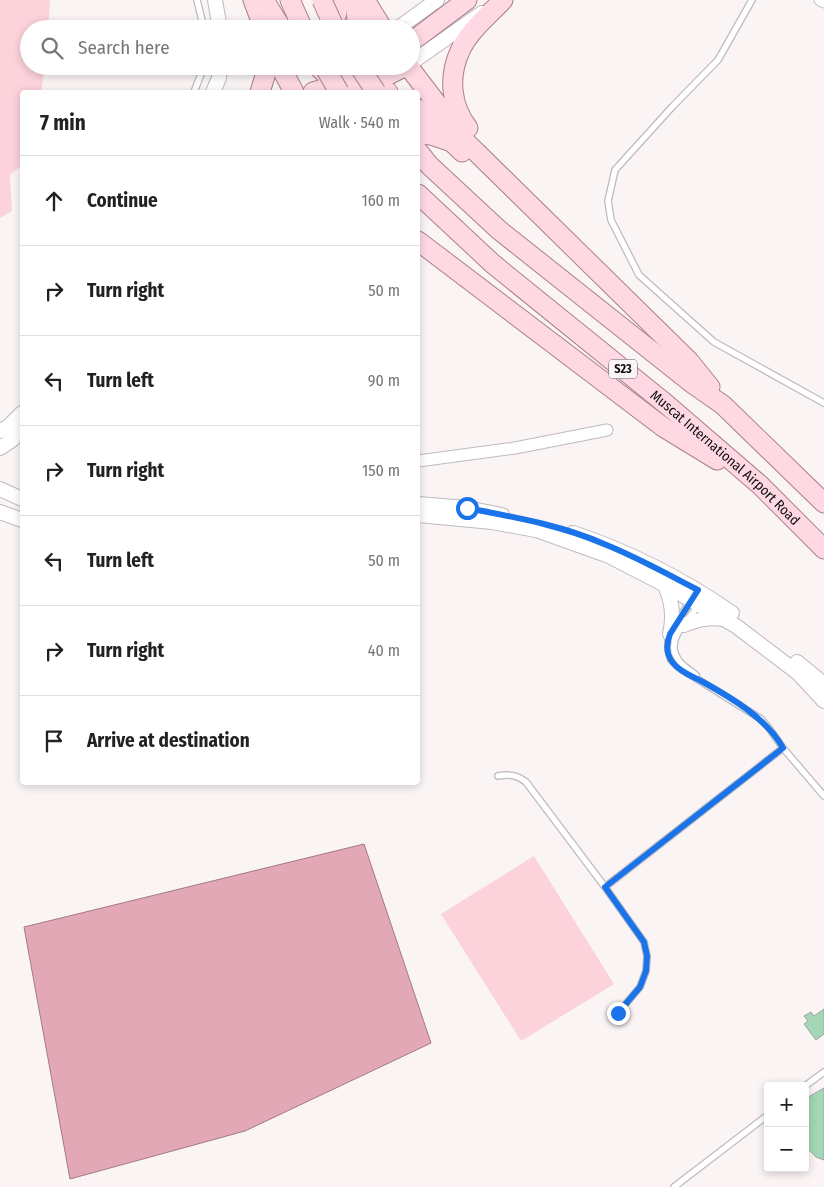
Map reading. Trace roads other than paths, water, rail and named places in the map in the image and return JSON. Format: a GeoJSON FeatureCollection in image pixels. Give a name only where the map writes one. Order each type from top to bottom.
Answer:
{"type":"FeatureCollection","features":[{"type":"Feature","properties":{"kind":"main road"},"geometry":{"type":"LineString","coordinates":[[253,0],[261,20]]}},
{"type":"Feature","properties":{"kind":"main road"},"geometry":{"type":"LineString","coordinates":[[264,0],[276,20]]}},
{"type":"Feature","properties":{"kind":"main road"},"geometry":{"type":"LineString","coordinates":[[290,0],[299,20]]}},
{"type":"Feature","properties":{"kind":"main road"},"geometry":{"type":"LineString","coordinates":[[322,0],[331,20]]}},
{"type":"Feature","properties":{"kind":"main road"},"geometry":{"type":"LineString","coordinates":[[334,20],[338,0]]}},
{"type":"Feature","properties":{"kind":"main road"},"geometry":{"type":"LineString","coordinates":[[355,0],[357,20]]}},
{"type":"Feature","properties":{"kind":"main road"},"geometry":{"type":"LineString","coordinates":[[365,0],[377,20]]}},
{"type":"Feature","properties":{"kind":"main road"},"geometry":{"type":"LineString","coordinates":[[420,35],[467,0]]}},
{"type":"Feature","properties":{"kind":"main road"},"geometry":{"type":"LineString","coordinates":[[501,0],[471,34],[460,50],[452,82],[453,101],[460,118],[506,182]]}},
{"type":"Feature","properties":{"kind":"main road"},"geometry":{"type":"LineString","coordinates":[[261,90],[265,75]]}},
{"type":"Feature","properties":{"kind":"main road"},"geometry":{"type":"LineString","coordinates":[[285,75],[293,90]]}},
{"type":"Feature","properties":{"kind":"main road"},"geometry":{"type":"LineString","coordinates":[[321,90],[355,80],[384,75]]}},
{"type":"Feature","properties":{"kind":"main road"},"geometry":{"type":"LineString","coordinates":[[414,75],[467,143],[688,361],[717,394],[723,405]]}},
{"type":"Feature","properties":{"kind":"main road"},"geometry":{"type":"LineString","coordinates":[[420,111],[559,249],[616,297],[630,305]]}},
{"type":"Feature","properties":{"kind":"main road"},"geometry":{"type":"LineString","coordinates":[[420,134],[431,135],[453,143]]}},
{"type":"Feature","properties":{"kind":"main road","name":"S23"},"geometry":{"type":"LineString","coordinates":[[423,158],[499,230],[693,384],[723,405],[824,503]]}},
{"type":"Feature","properties":{"kind":"main road","name":"Muscat International Airport Road"},"geometry":{"type":"LineString","coordinates":[[420,196],[493,264],[666,404],[760,485],[824,549]]}},
{"type":"Feature","properties":{"kind":"main road"},"geometry":{"type":"LineString","coordinates":[[420,243],[663,427],[743,477],[760,485]]}},
{"type":"Feature","properties":{"kind":"street"},"geometry":{"type":"LineString","coordinates":[[215,0],[218,20]]}},
{"type":"Feature","properties":{"kind":"street"},"geometry":{"type":"LineString","coordinates":[[410,20],[437,0]]}},
{"type":"Feature","properties":{"kind":"street"},"geometry":{"type":"LineString","coordinates":[[420,57],[501,0]]}},
{"type":"Feature","properties":{"kind":"street"},"geometry":{"type":"LineString","coordinates":[[820,0],[824,2]]}},
{"type":"Feature","properties":{"kind":"street"},"geometry":{"type":"LineString","coordinates":[[214,90],[219,75]]}},
{"type":"Feature","properties":{"kind":"street"},"geometry":{"type":"LineString","coordinates":[[313,90],[355,80]]}},
{"type":"Feature","properties":{"kind":"street"},"geometry":{"type":"LineString","coordinates":[[0,431],[8,427],[20,414]]}},
{"type":"Feature","properties":{"kind":"street"},"geometry":{"type":"LineString","coordinates":[[420,461],[514,448],[607,430]]}},
{"type":"Feature","properties":{"kind":"street"},"geometry":{"type":"LineString","coordinates":[[0,448],[12,440],[20,431]]}},
{"type":"Feature","properties":{"kind":"street"},"geometry":{"type":"LineString","coordinates":[[0,488],[20,498]]}},
{"type":"Feature","properties":{"kind":"street"},"geometry":{"type":"LineString","coordinates":[[420,504],[467,508],[540,523],[603,543],[653,566],[699,597],[768,639],[824,684]]}},
{"type":"Feature","properties":{"kind":"street"},"geometry":{"type":"LineString","coordinates":[[0,512],[20,519]]}},
{"type":"Feature","properties":{"kind":"street"},"geometry":{"type":"LineString","coordinates":[[420,515],[492,522],[536,530],[610,556],[665,585],[699,597],[726,620],[798,673],[824,701]]}},
{"type":"Feature","properties":{"kind":"street"},"geometry":{"type":"LineString","coordinates":[[665,585],[673,608],[670,634]]}},
{"type":"Feature","properties":{"kind":"street"},"geometry":{"type":"LineString","coordinates":[[684,625],[697,620],[712,618],[726,620]]}},
{"type":"Feature","properties":{"kind":"lane"},"geometry":{"type":"LineString","coordinates":[[197,0],[202,20]]}},
{"type":"Feature","properties":{"kind":"lane"},"geometry":{"type":"LineString","coordinates":[[752,0],[718,60],[615,170],[608,201],[611,220],[639,275],[714,342],[824,403]]}},
{"type":"Feature","properties":{"kind":"lane"},"geometry":{"type":"LineString","coordinates":[[195,90],[201,75]]}},
{"type":"Feature","properties":{"kind":"lane"},"geometry":{"type":"LineString","coordinates":[[699,597],[675,638],[674,652],[682,664],[703,682]]}},
{"type":"Feature","properties":{"kind":"lane"},"geometry":{"type":"LineString","coordinates":[[699,597],[670,634],[668,650],[671,660],[686,673],[761,720],[773,732],[783,748],[824,796]]}},
{"type":"Feature","properties":{"kind":"lane"},"geometry":{"type":"LineString","coordinates":[[605,887],[783,748]]}},
{"type":"Feature","properties":{"kind":"lane"},"geometry":{"type":"LineString","coordinates":[[498,776],[509,774],[519,777],[526,782],[644,942],[647,956],[646,971],[640,987],[618,1013]]}},
{"type":"Feature","properties":{"kind":"lane"},"geometry":{"type":"LineString","coordinates":[[809,1083],[824,1072]]}},
{"type":"Feature","properties":{"kind":"lane"},"geometry":{"type":"LineString","coordinates":[[674,1187],[764,1118]]}}]}
